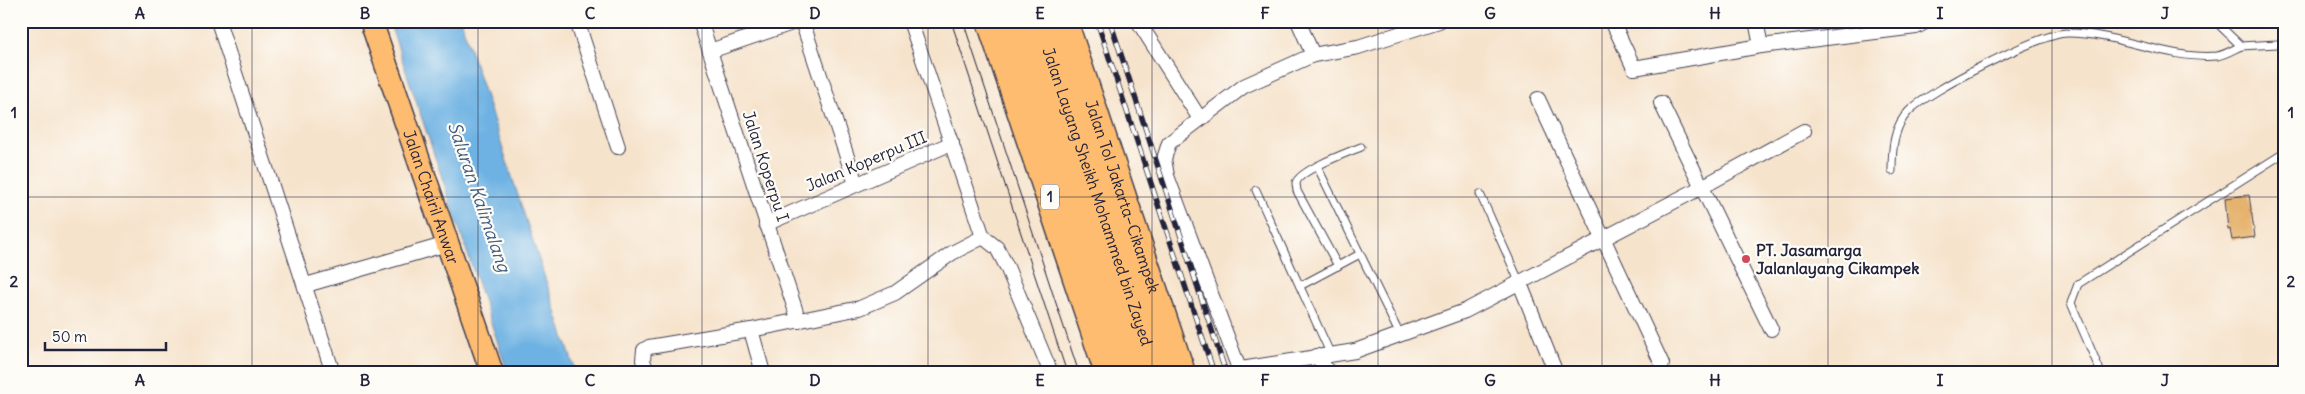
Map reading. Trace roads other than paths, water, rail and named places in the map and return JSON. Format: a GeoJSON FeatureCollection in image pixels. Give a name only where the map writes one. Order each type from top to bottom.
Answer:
{"type":"FeatureCollection","features":[{"type":"Feature","properties":{"kind":"highway","name":"1"},"geometry":{"type":"LineString","coordinates":[[990,21],[1108,373]]}},
{"type":"Feature","properties":{"kind":"highway","name":"Jalan Layang Sheikh Mohammed bin Zayed"},"geometry":{"type":"LineString","coordinates":[[1013,21],[1132,373]]}},
{"type":"Feature","properties":{"kind":"highway","name":"Jalan Layang Sheikh Mohammed bin Zayed"},"geometry":{"type":"LineString","coordinates":[[1039,21],[1157,373]]}},
{"type":"Feature","properties":{"kind":"highway","name":"Jalan Tol Jakarta–Cikampek"},"geometry":{"type":"LineString","coordinates":[[1064,21],[1182,373]]}},
{"type":"Feature","properties":{"kind":"main road","name":"Jalan Chairil Anwar"},"geometry":{"type":"LineString","coordinates":[[371,21],[492,373]]}},
{"type":"Feature","properties":{"kind":"street"},"geometry":{"type":"LineString","coordinates":[[218,21],[334,373]]}},
{"type":"Feature","properties":{"kind":"street"},"geometry":{"type":"LineString","coordinates":[[577,21],[618,147]]}},
{"type":"Feature","properties":{"kind":"street","name":"Jalan Koperpu I"},"geometry":{"type":"LineString","coordinates":[[700,21],[799,321]]}},
{"type":"Feature","properties":{"kind":"street"},"geometry":{"type":"LineString","coordinates":[[710,51],[798,21]]}},
{"type":"Feature","properties":{"kind":"street"},"geometry":{"type":"LineString","coordinates":[[802,21],[856,184]]}},
{"type":"Feature","properties":{"kind":"street"},"geometry":{"type":"LineString","coordinates":[[910,21],[983,237],[997,248],[1007,267],[1051,373]]}},
{"type":"Feature","properties":{"kind":"street"},"geometry":{"type":"LineString","coordinates":[[1138,21],[1200,118]]}},
{"type":"Feature","properties":{"kind":"street"},"geometry":{"type":"LineString","coordinates":[[1298,21],[1312,55]]}},
{"type":"Feature","properties":{"kind":"street"},"geometry":{"type":"LineString","coordinates":[[1439,21],[1358,46],[1312,55],[1244,86],[1169,143],[1164,159],[1167,176],[1239,372],[1317,356],[1355,351],[1465,310],[1702,187],[1804,131]]}},
{"type":"Feature","properties":{"kind":"street"},"geometry":{"type":"LineString","coordinates":[[1612,21],[1634,68],[1760,46],[1916,27],[1927,21]]}},
{"type":"Feature","properties":{"kind":"street"},"geometry":{"type":"LineString","coordinates":[[1756,21],[1760,46]]}},
{"type":"Feature","properties":{"kind":"street"},"geometry":{"type":"LineString","coordinates":[[1538,99],[1662,364]]}},
{"type":"Feature","properties":{"kind":"street"},"geometry":{"type":"LineString","coordinates":[[1661,103],[1771,329]]}},
{"type":"Feature","properties":{"kind":"street","name":"Jalan Koperpu III"},"geometry":{"type":"LineString","coordinates":[[766,224],[952,143]]}},
{"type":"Feature","properties":{"kind":"street"},"geometry":{"type":"LineString","coordinates":[[647,373],[643,360],[644,350],[648,346],[751,330],[860,308],[879,301],[952,253],[983,237]]}},
{"type":"Feature","properties":{"kind":"street"},"geometry":{"type":"LineString","coordinates":[[306,285],[447,244]]}},
{"type":"Feature","properties":{"kind":"street"},"geometry":{"type":"LineString","coordinates":[[1519,281],[1556,373]]}},
{"type":"Feature","properties":{"kind":"street"},"geometry":{"type":"LineString","coordinates":[[751,330],[763,373]]}},
{"type":"Feature","properties":{"kind":"street"},"geometry":{"type":"LineString","coordinates":[[1317,356],[1329,373]]}},
{"type":"Feature","properties":{"kind":"lane"},"geometry":{"type":"LineString","coordinates":[[2215,21],[2242,46]]}},
{"type":"Feature","properties":{"kind":"lane"},"geometry":{"type":"LineString","coordinates":[[1892,171],[1892,150],[1896,131],[1908,111],[1936,92],[2018,47],[2065,32],[2099,36],[2193,56],[2219,56],[2242,46],[2284,42]]}},
{"type":"Feature","properties":{"kind":"lane"},"geometry":{"type":"LineString","coordinates":[[1338,266],[1297,191],[1296,183],[1299,178],[1317,166],[1361,147]]}},
{"type":"Feature","properties":{"kind":"lane"},"geometry":{"type":"LineString","coordinates":[[2098,373],[2099,368],[2071,304],[2078,284],[2284,153]]}},
{"type":"Feature","properties":{"kind":"lane"},"geometry":{"type":"LineString","coordinates":[[1317,166],[1400,335]]}},
{"type":"Feature","properties":{"kind":"lane"},"geometry":{"type":"LineString","coordinates":[[1256,190],[1331,355]]}},
{"type":"Feature","properties":{"kind":"lane"},"geometry":{"type":"LineString","coordinates":[[1480,194],[1519,281]]}},
{"type":"Feature","properties":{"kind":"lane"},"geometry":{"type":"LineString","coordinates":[[1300,286],[1360,254]]}},
{"type":"Feature","properties":{"kind":"water","name":"Saluran Kalimalang"},"geometry":{"type":"Polygon","coordinates":[[[389,21],[461,21],[576,373],[508,373],[389,21]]]}},
{"type":"Feature","properties":{"kind":"tram line"},"geometry":{"type":"LineString","coordinates":[[951,21],[1067,373]]}},
{"type":"Feature","properties":{"kind":"tram line"},"geometry":{"type":"LineString","coordinates":[[963,21],[1079,373]]}},
{"type":"Feature","properties":{"kind":"railway"},"geometry":{"type":"LineString","coordinates":[[1097,21],[1214,373]]}},
{"type":"Feature","properties":{"kind":"railway"},"geometry":{"type":"LineString","coordinates":[[1110,21],[1226,373]]}},
{"type":"Feature","properties":{"kind":"place","name":"PT. Jasamarga Jalanlayang Cikampek"},"geometry":{"type":"Point","coordinates":[1746,259]}}]}
